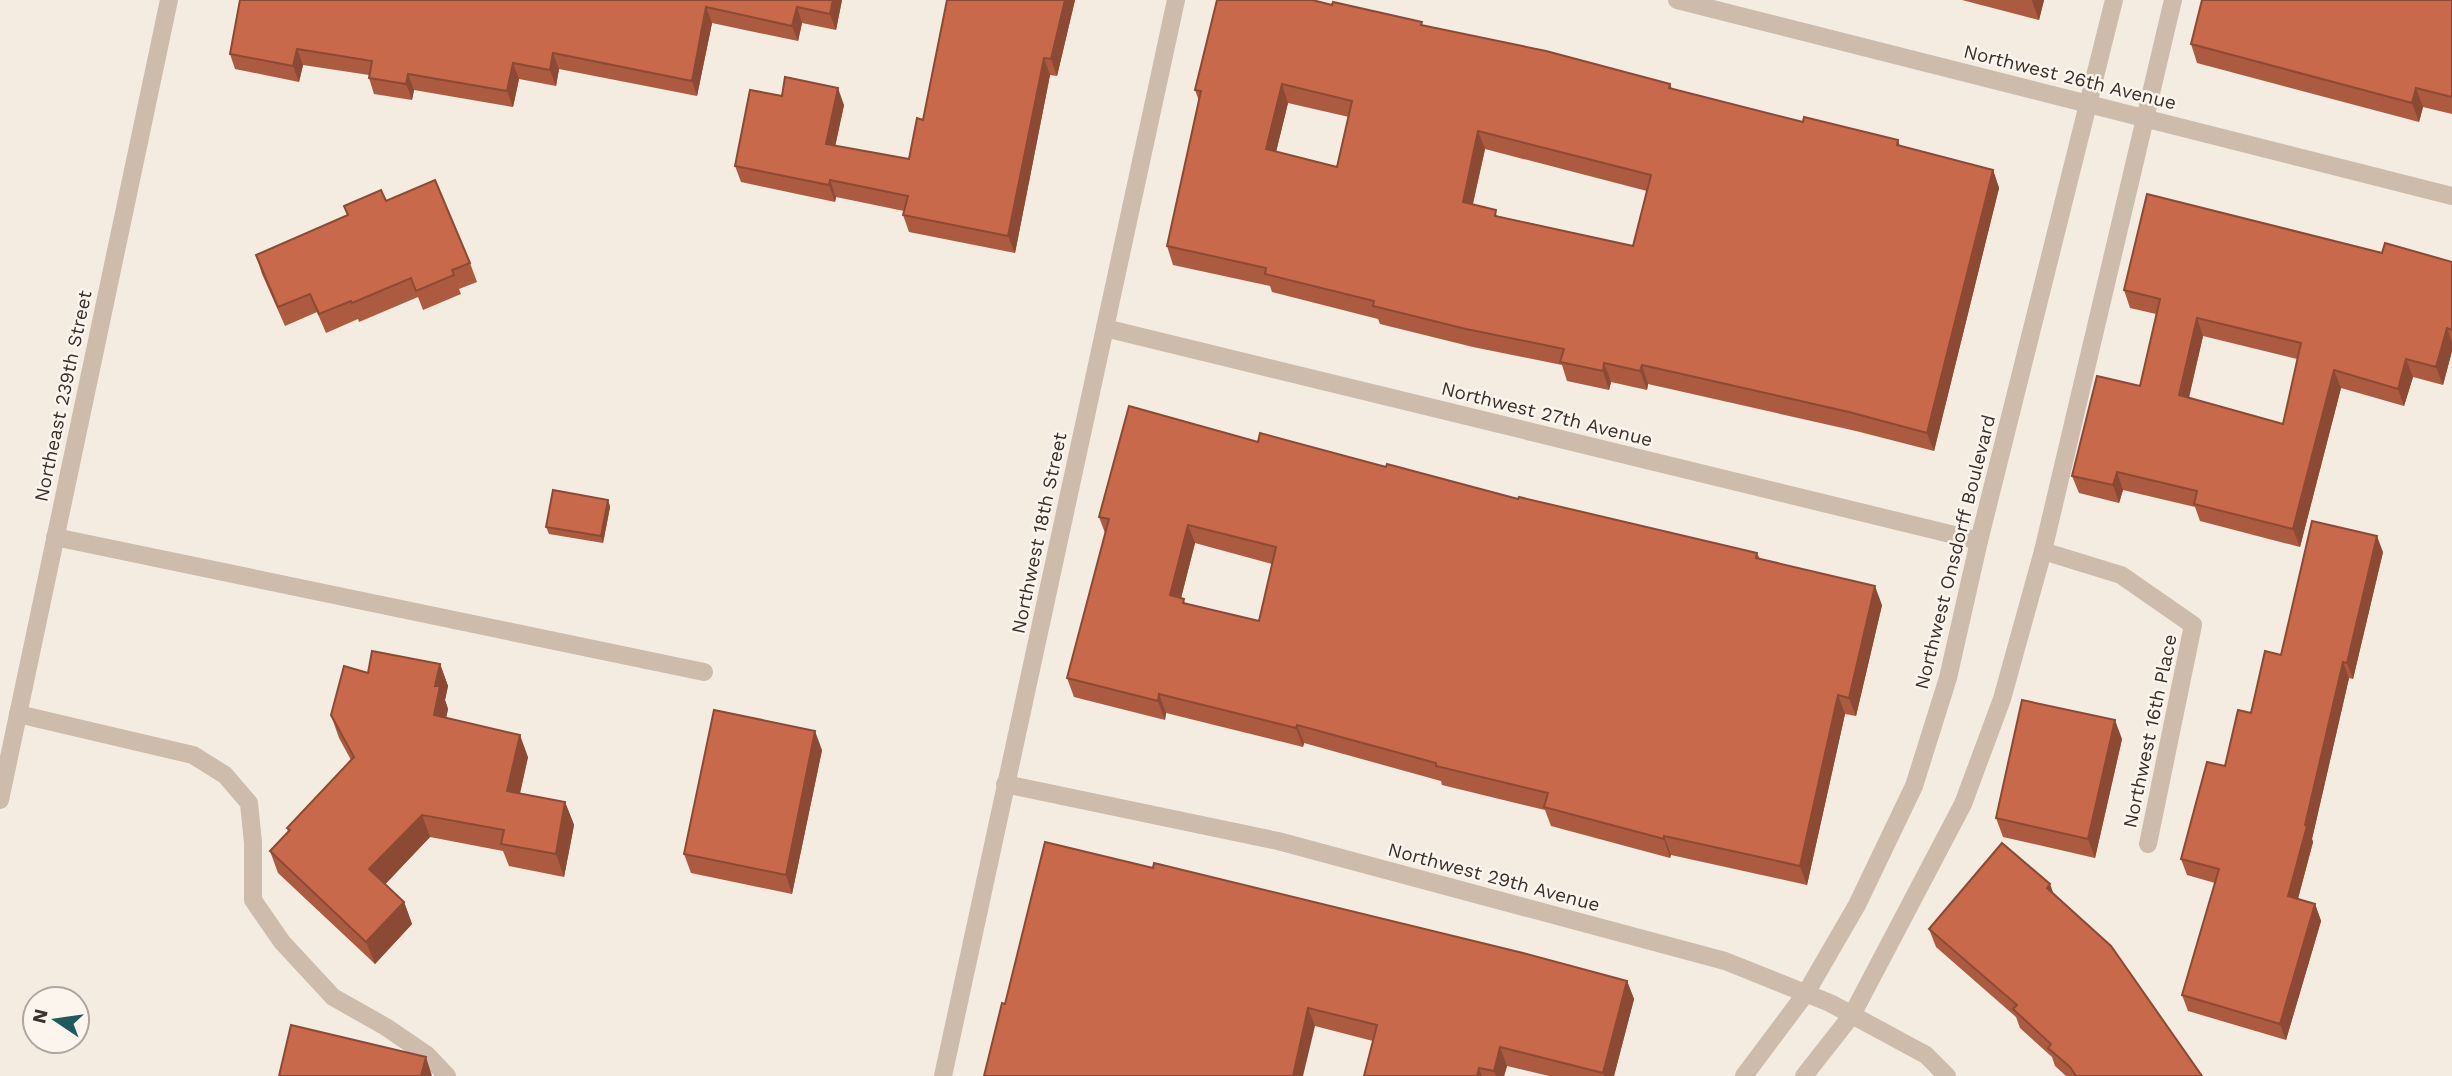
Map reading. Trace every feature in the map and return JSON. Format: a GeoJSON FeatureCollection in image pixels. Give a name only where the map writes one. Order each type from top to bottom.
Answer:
{"type":"FeatureCollection","features":[{"type":"Feature","properties":{"kind":"street","name":"Northeast 239th Street"},"geometry":{"type":"LineString","coordinates":[[0,800],[169,0]]}},
{"type":"Feature","properties":{"kind":"street","name":"Northwest 18th Street"},"geometry":{"type":"LineString","coordinates":[[943,1076],[1176,0]]}},
{"type":"Feature","properties":{"kind":"street","name":"Northwest 26th Avenue"},"geometry":{"type":"LineString","coordinates":[[1677,0],[2452,196]]}},
{"type":"Feature","properties":{"kind":"street","name":"Northwest Onsdorff Boulevard"},"geometry":{"type":"LineString","coordinates":[[1744,1076],[1806,993],[1857,905],[1914,786],[1948,678],[1979,541],[2114,0]]}},
{"type":"Feature","properties":{"kind":"street"},"geometry":{"type":"LineString","coordinates":[[1804,1076],[1852,1015],[1963,804],[2002,699],[2043,551],[2173,0]]}},
{"type":"Feature","properties":{"kind":"street","name":"Northwest 27th Avenue"},"geometry":{"type":"LineString","coordinates":[[1105,328],[1979,541]]}},
{"type":"Feature","properties":{"kind":"street"},"geometry":{"type":"LineString","coordinates":[[55,537],[704,673]]}},
{"type":"Feature","properties":{"kind":"street","name":"Northwest 16th Place"},"geometry":{"type":"LineString","coordinates":[[2043,551],[2121,575],[2193,625],[2148,844]]}},
{"type":"Feature","properties":{"kind":"street"},"geometry":{"type":"LineString","coordinates":[[18,714],[193,755],[225,775],[249,803],[253,843],[253,900],[282,942],[333,997],[386,1027],[427,1055],[447,1076]]}},
{"type":"Feature","properties":{"kind":"street","name":"Northwest 29th Avenue"},"geometry":{"type":"LineString","coordinates":[[1005,784],[1278,841],[1725,961],[1806,993],[1852,1015],[1926,1055],[1947,1076]]}},
{"type":"Feature","properties":{"kind":"building"},"geometry":{"type":"Polygon","coordinates":[[[240,0],[833,0],[830,14],[797,7],[792,26],[706,7],[692,81],[553,53],[550,70],[513,63],[507,91],[408,74],[406,84],[369,78],[372,61],[297,49],[293,66],[230,54],[240,0]]]}},
{"type":"Feature","properties":{"kind":"building"},"geometry":{"type":"Polygon","coordinates":[[[947,0],[1065,0],[1051,59],[1044,58],[1008,236],[903,215],[908,196],[830,180],[829,185],[735,166],[750,90],[782,96],[785,77],[838,88],[826,144],[909,159],[917,118],[923,120],[947,0]]]}},
{"type":"Feature","properties":{"kind":"building"},"geometry":{"type":"Polygon","coordinates":[[[1217,0],[1312,0],[1332,5],[1333,2],[1422,22],[1421,25],[1546,51],[1670,84],[1669,88],[1803,122],[1804,117],[1898,140],[1897,145],[1993,170],[1927,433],[1849,412],[1642,365],[1640,371],[1604,363],[1603,371],[1560,362],[1564,349],[1373,306],[1374,301],[1265,274],[1266,268],[1167,246],[1201,91],[1195,90],[1217,0]],[[1282,84],[1266,149],[1337,167],[1352,101],[1282,84]],[[1478,131],[1463,202],[1496,210],[1495,216],[1633,246],[1651,175],[1478,131]]]}},
{"type":"Feature","properties":{"kind":"building"},"geometry":{"type":"Polygon","coordinates":[[[2202,0],[2452,0],[2452,97],[2416,88],[2412,103],[2191,44],[2202,0]]]}},
{"type":"Feature","properties":{"kind":"building"},"geometry":{"type":"Polygon","coordinates":[[[435,180],[470,263],[452,270],[454,275],[416,291],[411,278],[319,314],[310,294],[278,307],[256,255],[348,215],[344,206],[381,190],[386,201],[435,180]]]}},
{"type":"Feature","properties":{"kind":"building"},"geometry":{"type":"Polygon","coordinates":[[[2147,194],[2382,253],[2385,243],[2452,262],[2452,330],[2447,328],[2436,367],[2406,359],[2398,389],[2334,370],[2293,529],[2194,504],[2197,491],[2117,472],[2113,485],[2072,476],[2097,376],[2140,386],[2160,299],[2124,290],[2147,194]],[[2197,318],[2179,395],[2283,424],[2301,343],[2197,318]]]}},
{"type":"Feature","properties":{"kind":"building"},"geometry":{"type":"Polygon","coordinates":[[[1129,406],[1258,442],[1260,433],[1518,499],[1519,497],[1757,553],[1756,558],[1875,586],[1849,698],[1838,695],[1800,866],[1664,836],[1664,839],[1544,807],[1548,793],[1436,766],[1436,763],[1297,725],[1296,728],[1159,694],[1158,701],[1067,678],[1109,519],[1099,517],[1129,406]],[[1188,525],[1170,595],[1184,599],[1183,603],[1259,621],[1276,547],[1188,525]]]}},
{"type":"Feature","properties":{"kind":"building"},"geometry":{"type":"Polygon","coordinates":[[[553,490],[608,500],[601,536],[546,527],[553,490]]]}},
{"type":"Feature","properties":{"kind":"building"},"geometry":{"type":"Polygon","coordinates":[[[2312,521],[2377,536],[2347,663],[2343,662],[2305,825],[2307,826],[2288,896],[2315,904],[2280,1024],[2182,995],[2219,869],[2181,859],[2207,762],[2225,766],[2238,710],[2251,713],[2265,651],[2281,655],[2312,521]]]}},
{"type":"Feature","properties":{"kind":"building"},"geometry":{"type":"Polygon","coordinates":[[[372,651],[440,664],[435,686],[440,686],[434,715],[520,735],[507,791],[565,802],[556,854],[501,844],[504,830],[422,815],[369,869],[404,902],[366,942],[270,851],[290,830],[287,828],[354,757],[331,715],[344,666],[368,673],[372,651]]]}},
{"type":"Feature","properties":{"kind":"building"},"geometry":{"type":"Polygon","coordinates":[[[2022,700],[2115,720],[2088,839],[1996,818],[2022,700]]]}},
{"type":"Feature","properties":{"kind":"building"},"geometry":{"type":"Polygon","coordinates":[[[714,710],[815,731],[786,875],[684,854],[714,710]]]}},
{"type":"Feature","properties":{"kind":"building"},"geometry":{"type":"Polygon","coordinates":[[[1045,842],[1153,868],[1154,863],[1627,981],[1603,1073],[1500,1047],[1494,1071],[1479,1068],[1477,1076],[1364,1076],[1377,1025],[1308,1008],[1293,1076],[984,1076],[1002,1003],[1005,1004],[1045,842]]]}},
{"type":"Feature","properties":{"kind":"building"},"geometry":{"type":"Polygon","coordinates":[[[2002,843],[2050,884],[2047,888],[2111,946],[2202,1076],[2076,1076],[2070,1067],[2048,1048],[2051,1044],[2013,1009],[2017,1005],[1929,929],[2002,843]]]}},
{"type":"Feature","properties":{"kind":"building"},"geometry":{"type":"Polygon","coordinates":[[[291,1025],[426,1057],[421,1076],[279,1076],[291,1025]]]}}]}
